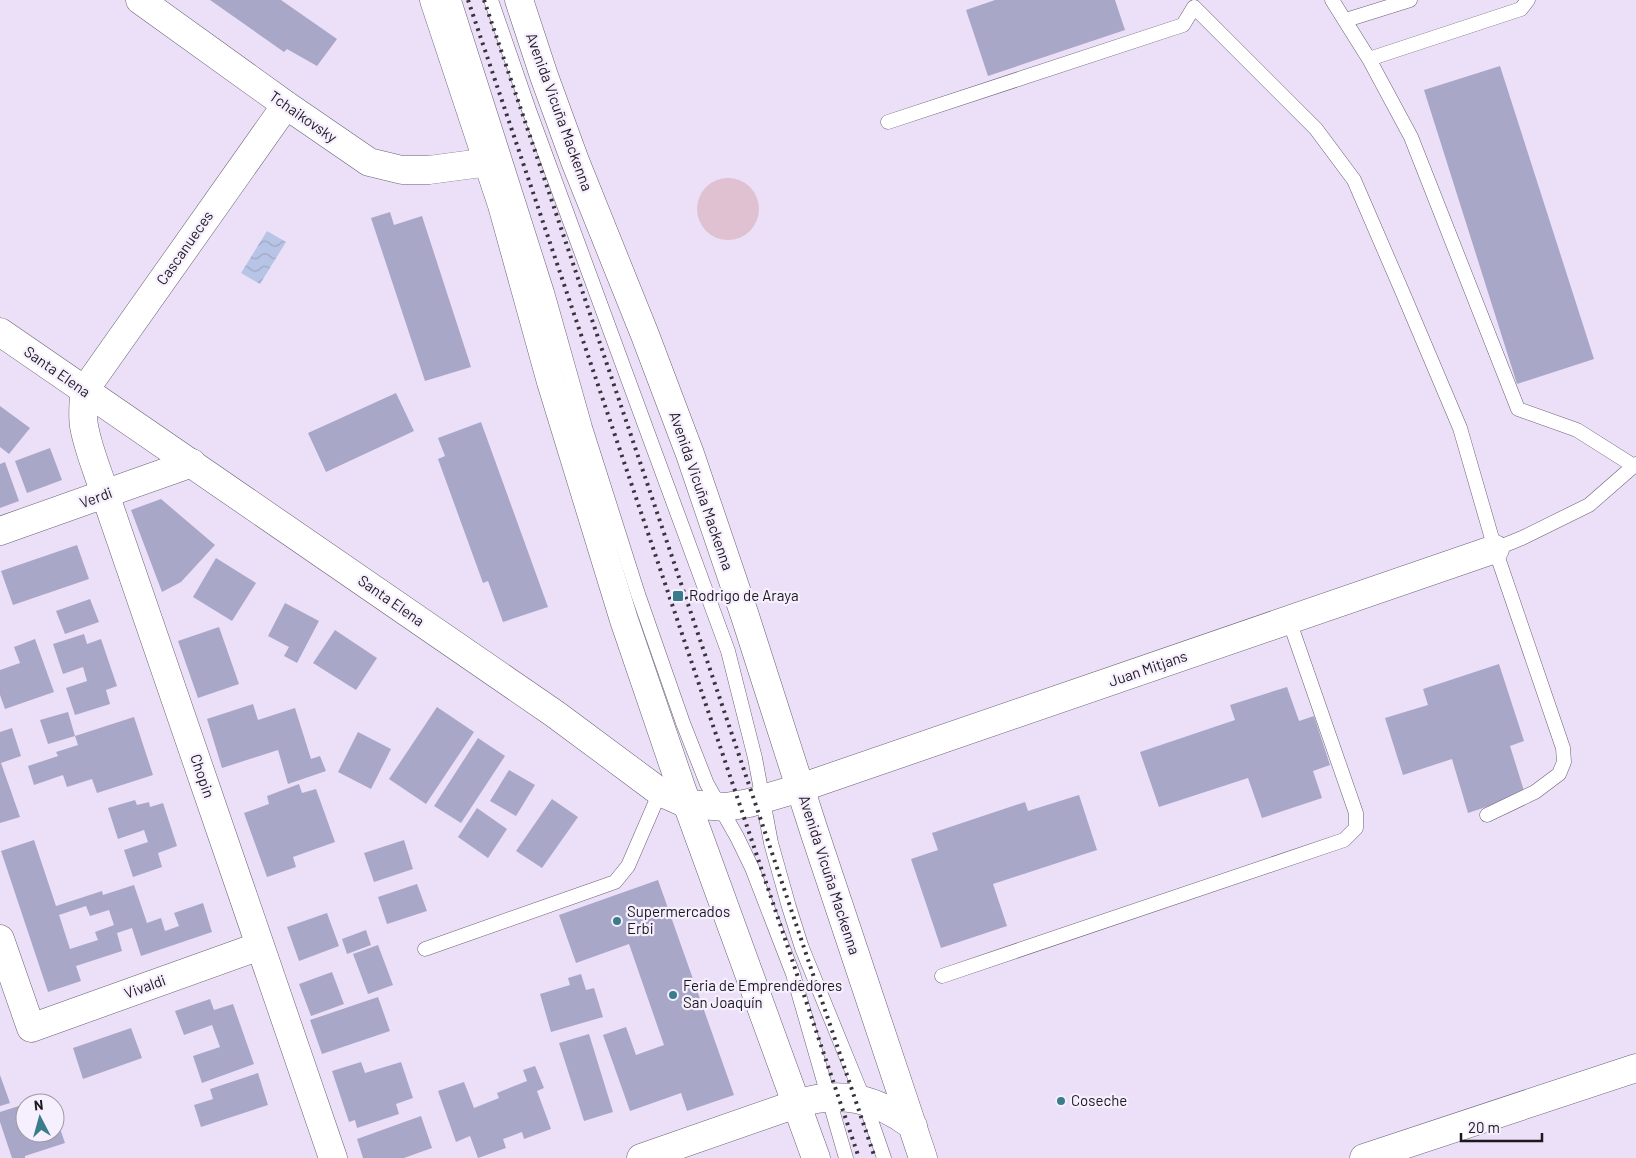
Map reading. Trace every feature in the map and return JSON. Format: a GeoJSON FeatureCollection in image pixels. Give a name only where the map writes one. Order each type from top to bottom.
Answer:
{"type":"FeatureCollection","features":[{"type":"Feature","properties":{"kind":"street","name":"Tchaikovsky"},"geometry":{"type":"LineString","coordinates":[[140,0],[369,162],[402,170],[430,170],[489,162]]}},
{"type":"Feature","properties":{"kind":"street"},"geometry":{"type":"LineString","coordinates":[[434,0],[489,162],[592,520],[624,620],[687,804],[816,1158]]}},
{"type":"Feature","properties":{"kind":"street","name":"Avenida Vicuña Mackenna"},"geometry":{"type":"LineString","coordinates":[[519,0],[575,161],[645,335],[690,454],[924,1158]]}},
{"type":"Feature","properties":{"kind":"street","name":"Cascanueces"},"geometry":{"type":"LineString","coordinates":[[84,391],[286,105]]}},
{"type":"Feature","properties":{"kind":"street","name":"Santa Elena"},"geometry":{"type":"LineString","coordinates":[[0,332],[555,714],[660,792],[687,804],[718,807],[749,803],[800,788]]}},
{"type":"Feature","properties":{"kind":"street","name":"Chopin"},"geometry":{"type":"LineString","coordinates":[[84,391],[84,426],[105,494],[333,1158]]}},
{"type":"Feature","properties":{"kind":"street","name":"Verdi"},"geometry":{"type":"LineString","coordinates":[[0,531],[192,463]]}},
{"type":"Feature","properties":{"kind":"street","name":"Juan Mitjans"},"geometry":{"type":"LineString","coordinates":[[800,788],[1495,548]]}},
{"type":"Feature","properties":{"kind":"street","name":"Vivaldi"},"geometry":{"type":"LineString","coordinates":[[0,939],[31,1028],[260,946]]}},
{"type":"Feature","properties":{"kind":"street"},"geometry":{"type":"LineString","coordinates":[[1364,1158],[1636,1068]]}},
{"type":"Feature","properties":{"kind":"street"},"geometry":{"type":"LineString","coordinates":[[641,1158],[796,1104],[828,1097],[864,1100],[898,1115],[913,1126]]}},
{"type":"Feature","properties":{"kind":"lane"},"geometry":{"type":"LineString","coordinates":[[454,0],[547,292],[584,427],[616,530],[682,723],[706,784],[752,868],[793,974],[846,1158]]}},
{"type":"Feature","properties":{"kind":"lane"},"geometry":{"type":"LineString","coordinates":[[490,0],[728,651],[745,714],[771,843],[802,948],[864,1100],[884,1158]]}},
{"type":"Feature","properties":{"kind":"lane"},"geometry":{"type":"LineString","coordinates":[[1332,0],[1369,59],[1411,137],[1518,409],[1577,430],[1635,465],[1589,505],[1522,538],[1495,548]]}},
{"type":"Feature","properties":{"kind":"lane"},"geometry":{"type":"LineString","coordinates":[[1346,20],[1410,0]]}},
{"type":"Feature","properties":{"kind":"lane"},"geometry":{"type":"LineString","coordinates":[[1369,59],[1521,9],[1528,0]]}},
{"type":"Feature","properties":{"kind":"lane"},"geometry":{"type":"LineString","coordinates":[[888,122],[1183,25],[1190,3],[1316,129],[1354,180],[1460,428],[1495,548],[1563,748],[1564,762],[1559,774],[1536,792],[1487,815]]}},
{"type":"Feature","properties":{"kind":"lane"},"geometry":{"type":"LineString","coordinates":[[942,976],[1344,840],[1356,828],[1356,813],[1289,620]]}},
{"type":"Feature","properties":{"kind":"lane"},"geometry":{"type":"LineString","coordinates":[[425,949],[615,882],[628,866],[660,792]]}},
{"type":"Feature","properties":{"kind":"shaded area"},"geometry":{"type":"Polygon","coordinates":[[[722,178],[734,178],[750,187],[757,197],[759,209],[757,221],[750,231],[734,240],[722,240],[711,235],[702,226],[697,215],[697,203],[702,192],[711,183],[722,178]]]}},
{"type":"Feature","properties":{"kind":"water"},"geometry":{"type":"Polygon","coordinates":[[[267,231],[286,242],[260,284],[241,273],[267,231]]]}},
{"type":"Feature","properties":{"kind":"building"},"geometry":{"type":"Polygon","coordinates":[[[210,0],[281,0],[337,39],[317,66],[287,49],[284,52],[210,0]]]}},
{"type":"Feature","properties":{"kind":"building"},"geometry":{"type":"Polygon","coordinates":[[[995,0],[1115,0],[1125,30],[988,76],[966,10],[995,0]]]}},
{"type":"Feature","properties":{"kind":"building"},"geometry":{"type":"Polygon","coordinates":[[[1500,66],[1594,359],[1517,384],[1424,90],[1500,66]]]}},
{"type":"Feature","properties":{"kind":"building"},"geometry":{"type":"Polygon","coordinates":[[[390,212],[394,225],[422,216],[471,367],[425,381],[371,218],[390,212]]]}},
{"type":"Feature","properties":{"kind":"building"},"geometry":{"type":"Polygon","coordinates":[[[396,393],[414,431],[326,472],[308,433],[396,393]]]}},
{"type":"Feature","properties":{"kind":"building"},"geometry":{"type":"Polygon","coordinates":[[[0,406],[30,428],[9,454],[0,447],[0,406]]]}},
{"type":"Feature","properties":{"kind":"building"},"geometry":{"type":"Polygon","coordinates":[[[481,422],[548,607],[503,622],[488,581],[483,583],[438,459],[445,456],[438,438],[481,422]]]}},
{"type":"Feature","properties":{"kind":"building"},"geometry":{"type":"Polygon","coordinates":[[[50,448],[62,480],[27,493],[15,461],[50,448]]]}},
{"type":"Feature","properties":{"kind":"building"},"geometry":{"type":"Polygon","coordinates":[[[5,462],[19,501],[0,508],[0,464],[5,462]]]}},
{"type":"Feature","properties":{"kind":"building"},"geometry":{"type":"Polygon","coordinates":[[[161,499],[215,545],[181,582],[162,592],[131,510],[161,499]]]}},
{"type":"Feature","properties":{"kind":"building"},"geometry":{"type":"Polygon","coordinates":[[[77,545],[89,579],[13,605],[1,571],[77,545]]]}},
{"type":"Feature","properties":{"kind":"building"},"geometry":{"type":"Polygon","coordinates":[[[216,558],[256,583],[232,621],[193,597],[216,558]]]}},
{"type":"Feature","properties":{"kind":"building"},"geometry":{"type":"Polygon","coordinates":[[[90,599],[99,622],[65,634],[56,611],[90,599]]]}},
{"type":"Feature","properties":{"kind":"building"},"geometry":{"type":"Polygon","coordinates":[[[285,603],[319,621],[297,663],[284,656],[289,647],[268,636],[285,603]]]}},
{"type":"Feature","properties":{"kind":"building"},"geometry":{"type":"Polygon","coordinates":[[[219,627],[239,684],[198,698],[178,641],[219,627]]]}},
{"type":"Feature","properties":{"kind":"building"},"geometry":{"type":"Polygon","coordinates":[[[335,630],[377,658],[356,690],[313,663],[335,630]]]}},
{"type":"Feature","properties":{"kind":"building"},"geometry":{"type":"Polygon","coordinates":[[[84,634],[87,644],[101,639],[117,686],[106,690],[110,704],[75,715],[66,688],[87,681],[83,667],[63,674],[53,644],[84,634]]]}},
{"type":"Feature","properties":{"kind":"building"},"geometry":{"type":"Polygon","coordinates":[[[35,639],[54,692],[5,709],[0,695],[0,670],[20,663],[14,647],[35,639]]]}},
{"type":"Feature","properties":{"kind":"building"},"geometry":{"type":"Polygon","coordinates":[[[1499,664],[1524,741],[1510,746],[1525,794],[1468,813],[1452,759],[1403,775],[1385,718],[1428,705],[1423,689],[1499,664]]]}},
{"type":"Feature","properties":{"kind":"building"},"geometry":{"type":"Polygon","coordinates":[[[1287,687],[1299,721],[1314,716],[1330,765],[1313,771],[1322,798],[1262,818],[1248,778],[1159,807],[1140,752],[1235,720],[1230,705],[1287,687]]]}},
{"type":"Feature","properties":{"kind":"building"},"geometry":{"type":"Polygon","coordinates":[[[253,704],[258,720],[295,708],[311,759],[320,756],[326,771],[288,784],[278,750],[222,768],[207,719],[253,704]]]}},
{"type":"Feature","properties":{"kind":"building"},"geometry":{"type":"Polygon","coordinates":[[[437,707],[474,732],[426,804],[389,779],[437,707]]]}},
{"type":"Feature","properties":{"kind":"building"},"geometry":{"type":"Polygon","coordinates":[[[68,712],[75,736],[48,744],[40,720],[68,712]]]}},
{"type":"Feature","properties":{"kind":"building"},"geometry":{"type":"Polygon","coordinates":[[[134,717],[153,775],[97,793],[92,779],[67,787],[63,775],[34,785],[28,766],[58,756],[56,752],[78,745],[75,736],[134,717]]]}},
{"type":"Feature","properties":{"kind":"building"},"geometry":{"type":"Polygon","coordinates":[[[12,728],[21,756],[1,763],[20,817],[0,823],[0,732],[12,728]]]}},
{"type":"Feature","properties":{"kind":"building"},"geometry":{"type":"Polygon","coordinates":[[[358,732],[391,749],[371,789],[338,772],[358,732]]]}},
{"type":"Feature","properties":{"kind":"building"},"geometry":{"type":"Polygon","coordinates":[[[478,738],[505,756],[461,823],[434,806],[478,738]]]}},
{"type":"Feature","properties":{"kind":"building"},"geometry":{"type":"Polygon","coordinates":[[[509,770],[535,785],[516,816],[490,801],[509,770]]]}},
{"type":"Feature","properties":{"kind":"building"},"geometry":{"type":"Polygon","coordinates":[[[299,784],[302,793],[316,789],[335,842],[293,857],[296,867],[267,877],[244,813],[269,804],[267,796],[299,784]]]}},
{"type":"Feature","properties":{"kind":"building"},"geometry":{"type":"Polygon","coordinates":[[[1079,795],[1097,850],[993,884],[1007,926],[941,948],[911,859],[938,850],[932,833],[1025,802],[1028,811],[1079,795]]]}},
{"type":"Feature","properties":{"kind":"building"},"geometry":{"type":"Polygon","coordinates":[[[552,799],[578,817],[542,868],[516,851],[552,799]]]}},
{"type":"Feature","properties":{"kind":"building"},"geometry":{"type":"Polygon","coordinates":[[[135,800],[137,805],[149,802],[150,807],[163,803],[177,846],[158,853],[162,867],[133,877],[124,850],[148,842],[144,830],[118,839],[108,808],[135,800]]]}},
{"type":"Feature","properties":{"kind":"building"},"geometry":{"type":"Polygon","coordinates":[[[477,808],[507,829],[488,858],[458,837],[477,808]]]}},
{"type":"Feature","properties":{"kind":"building"},"geometry":{"type":"Polygon","coordinates":[[[34,840],[56,906],[102,891],[103,895],[134,885],[147,923],[161,918],[165,931],[179,926],[174,913],[203,903],[212,932],[141,956],[132,928],[117,933],[122,951],[76,966],[81,981],[48,992],[1,851],[34,840]],[[86,906],[59,915],[70,949],[98,940],[95,932],[114,925],[109,910],[90,916],[86,906]]]}},
{"type":"Feature","properties":{"kind":"building"},"geometry":{"type":"Polygon","coordinates":[[[404,840],[413,869],[374,882],[364,853],[404,840]]]}},
{"type":"Feature","properties":{"kind":"building"},"geometry":{"type":"Polygon","coordinates":[[[658,880],[734,1095],[687,1111],[681,1093],[630,1111],[603,1035],[626,1027],[636,1055],[664,1045],[629,944],[576,963],[559,915],[658,880]]]}},
{"type":"Feature","properties":{"kind":"building"},"geometry":{"type":"Polygon","coordinates":[[[417,884],[427,911],[387,924],[378,897],[417,884]]]}},
{"type":"Feature","properties":{"kind":"building"},"geometry":{"type":"Polygon","coordinates":[[[327,913],[339,946],[299,961],[287,927],[327,913]]]}},
{"type":"Feature","properties":{"kind":"building"},"geometry":{"type":"Polygon","coordinates":[[[366,930],[371,945],[347,954],[342,939],[366,930]]]}},
{"type":"Feature","properties":{"kind":"building"},"geometry":{"type":"Polygon","coordinates":[[[378,945],[393,985],[368,994],[353,954],[378,945]]]}},
{"type":"Feature","properties":{"kind":"building"},"geometry":{"type":"Polygon","coordinates":[[[332,972],[344,1004],[311,1016],[299,984],[332,972]]]}},
{"type":"Feature","properties":{"kind":"building"},"geometry":{"type":"Polygon","coordinates":[[[581,974],[586,990],[594,988],[603,1017],[551,1032],[540,994],[570,985],[568,978],[581,974]]]}},
{"type":"Feature","properties":{"kind":"building"},"geometry":{"type":"Polygon","coordinates":[[[378,997],[390,1031],[322,1054],[310,1020],[378,997]]]}},
{"type":"Feature","properties":{"kind":"building"},"geometry":{"type":"Polygon","coordinates":[[[210,999],[214,1010],[233,1004],[254,1064],[202,1083],[193,1056],[220,1047],[212,1025],[184,1035],[175,1011],[210,999]]]}},
{"type":"Feature","properties":{"kind":"building"},"geometry":{"type":"Polygon","coordinates":[[[131,1028],[142,1058],[83,1079],[73,1048],[131,1028]]]}},
{"type":"Feature","properties":{"kind":"building"},"geometry":{"type":"Polygon","coordinates":[[[589,1034],[613,1112],[584,1121],[559,1043],[589,1034]]]}},
{"type":"Feature","properties":{"kind":"building"},"geometry":{"type":"Polygon","coordinates":[[[361,1062],[365,1073],[401,1062],[413,1098],[396,1104],[399,1114],[357,1128],[355,1120],[349,1122],[332,1071],[361,1062]]]}},
{"type":"Feature","properties":{"kind":"building"},"geometry":{"type":"Polygon","coordinates":[[[535,1066],[544,1088],[537,1091],[551,1129],[524,1139],[522,1132],[503,1139],[506,1148],[478,1158],[470,1136],[456,1142],[438,1091],[464,1082],[474,1108],[499,1098],[497,1093],[527,1081],[523,1070],[535,1066]]]}},
{"type":"Feature","properties":{"kind":"building"},"geometry":{"type":"Polygon","coordinates":[[[258,1073],[268,1105],[201,1127],[194,1105],[213,1099],[210,1089],[258,1073]]]}},
{"type":"Feature","properties":{"kind":"building"},"geometry":{"type":"Polygon","coordinates":[[[0,1075],[10,1103],[0,1106],[0,1075]]]}},
{"type":"Feature","properties":{"kind":"building"},"geometry":{"type":"Polygon","coordinates":[[[15,1107],[15,1143],[65,1143],[25,1156],[25,1158],[12,1158],[0,1122],[0,1112],[15,1107]]]}},
{"type":"Feature","properties":{"kind":"building"},"geometry":{"type":"Polygon","coordinates":[[[421,1116],[432,1148],[404,1158],[363,1158],[357,1139],[421,1116]]]}},
{"type":"Feature","properties":{"kind":"railway"},"geometry":{"type":"LineString","coordinates":[[468,0],[859,1158]]}},
{"type":"Feature","properties":{"kind":"railway"},"geometry":{"type":"LineString","coordinates":[[484,0],[875,1158]]}},
{"type":"Feature","properties":{"kind":"place","name":"Rodrigo de Araya"},"geometry":{"type":"Point","coordinates":[678,596]}},
{"type":"Feature","properties":{"kind":"place","name":"Supermercados Erbi"},"geometry":{"type":"Point","coordinates":[617,921]}},
{"type":"Feature","properties":{"kind":"place","name":"Feria de Emprendedores San Joaquín"},"geometry":{"type":"Point","coordinates":[673,995]}},
{"type":"Feature","properties":{"kind":"place","name":"Coseche"},"geometry":{"type":"Point","coordinates":[1061,1101]}}]}
